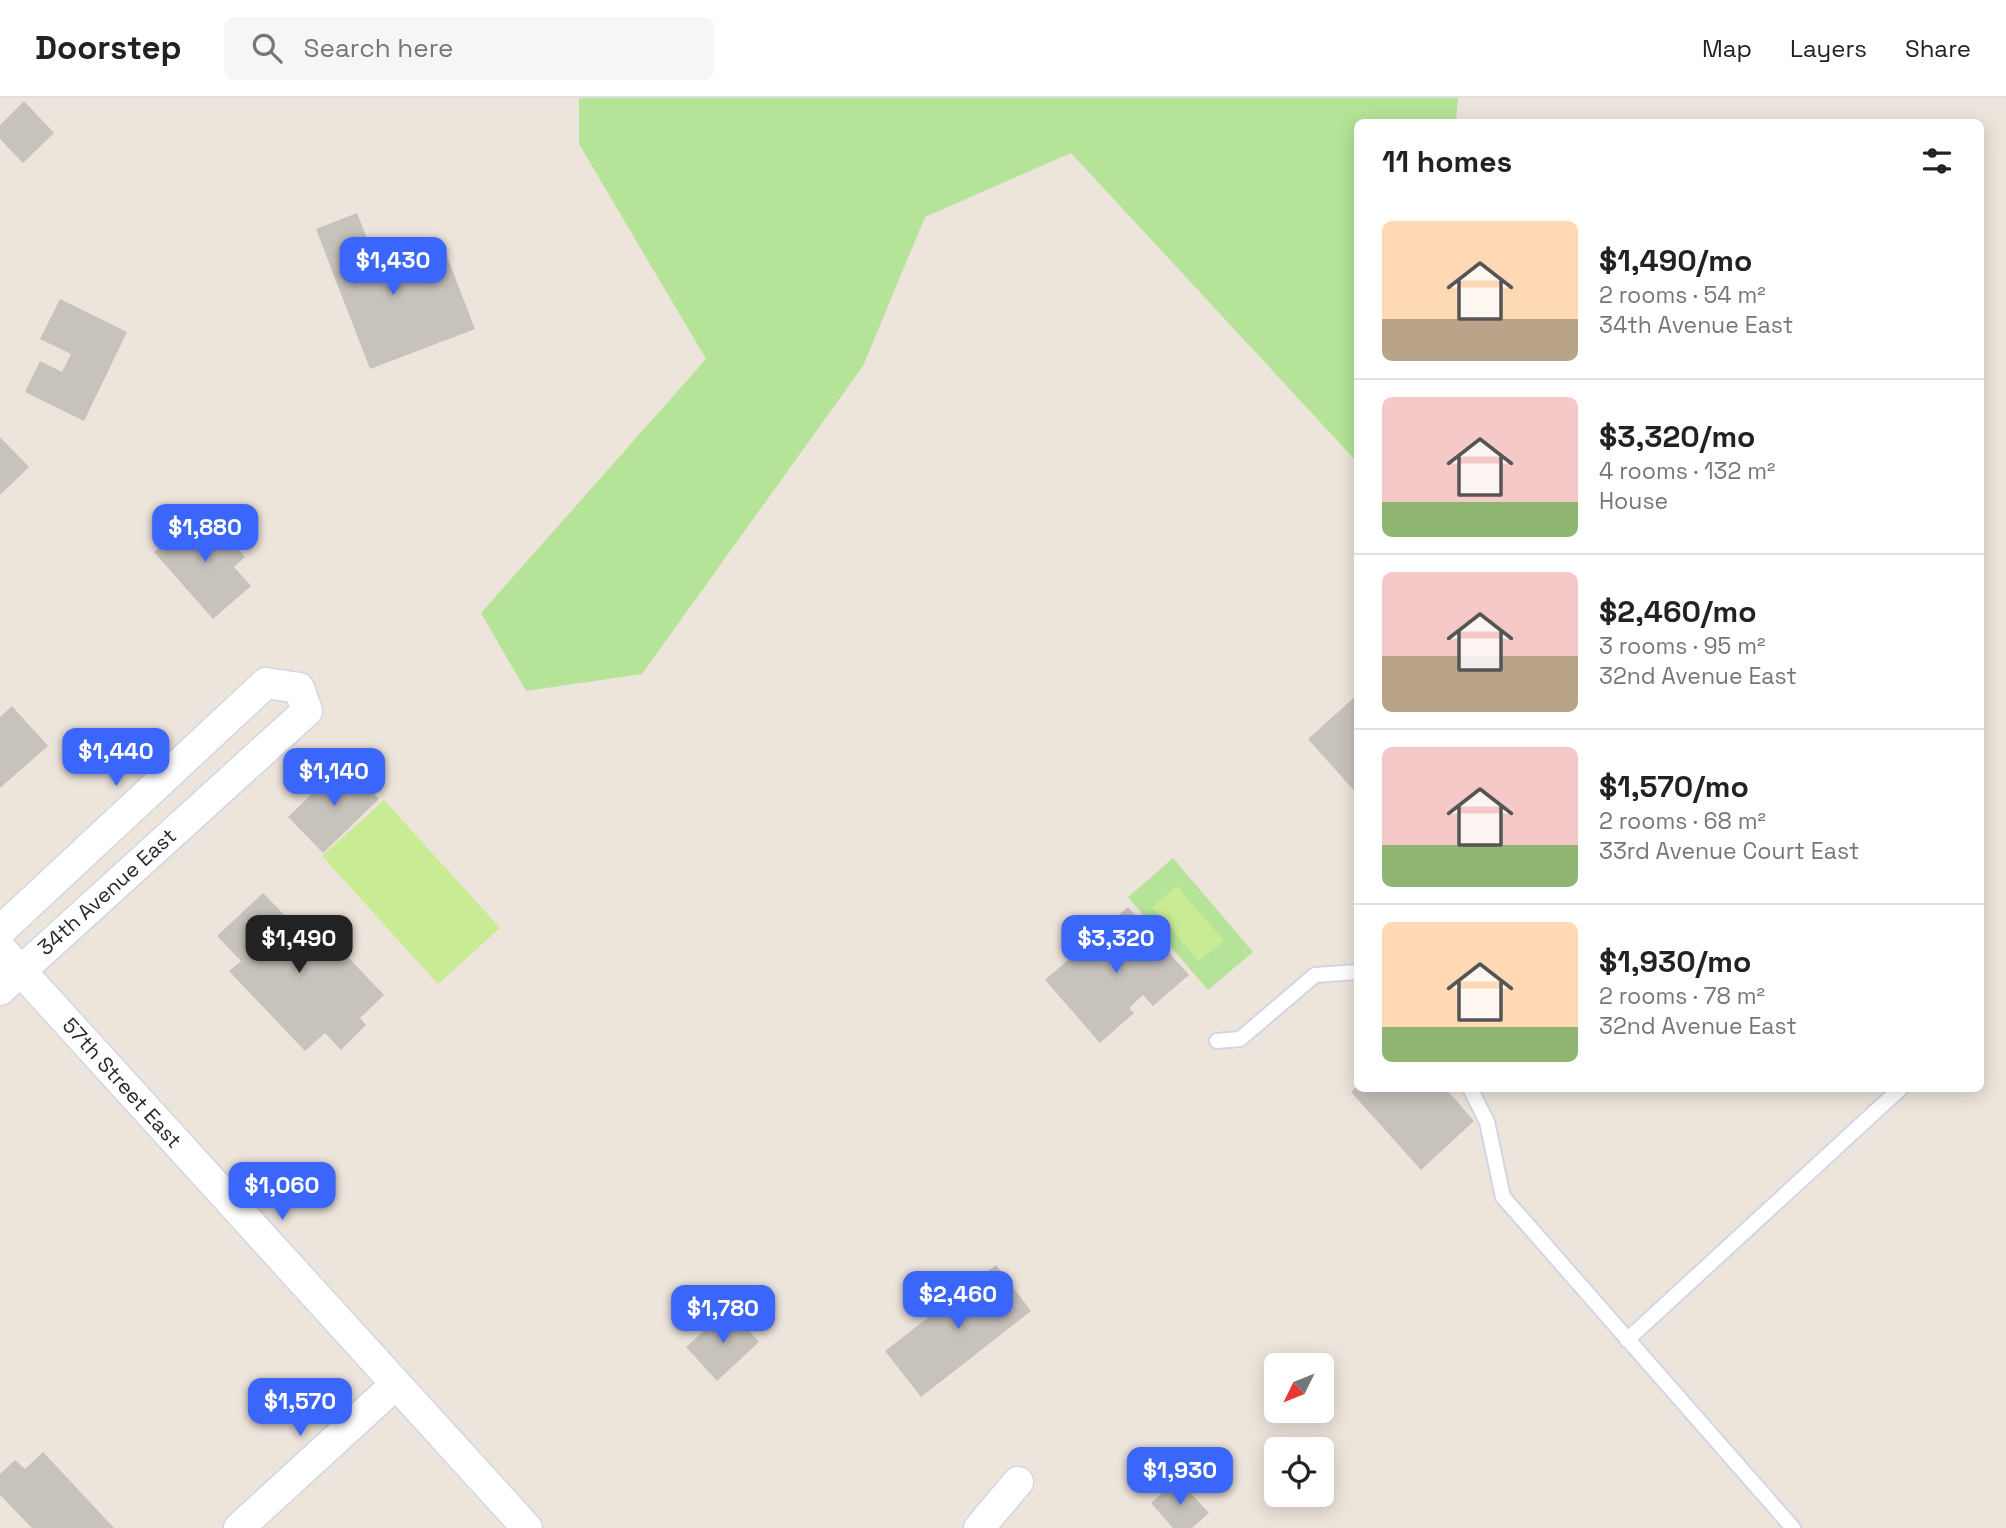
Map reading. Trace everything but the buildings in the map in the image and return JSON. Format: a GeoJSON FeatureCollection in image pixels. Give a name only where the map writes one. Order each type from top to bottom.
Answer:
{"type":"FeatureCollection","features":[{"type":"Feature","properties":{"kind":"street","name":"34th Avenue East"},"geometry":{"type":"LineString","coordinates":[[0,931],[266,683],[299,688],[306,710],[10,980]]}},
{"type":"Feature","properties":{"kind":"street","name":"57th Street East"},"geometry":{"type":"LineString","coordinates":[[0,948],[10,980],[395,1385],[527,1528]]}},
{"type":"Feature","properties":{"kind":"street"},"geometry":{"type":"LineString","coordinates":[[239,1528],[395,1385]]}},
{"type":"Feature","properties":{"kind":"street"},"geometry":{"type":"LineString","coordinates":[[979,1528],[1018,1482]]}},
{"type":"Feature","properties":{"kind":"lane"},"geometry":{"type":"LineString","coordinates":[[1217,1041],[1240,1039],[1315,975],[1354,972]]}},
{"type":"Feature","properties":{"kind":"lane"},"geometry":{"type":"LineString","coordinates":[[1472,1092],[1487,1122],[1503,1197],[1793,1528]]}},
{"type":"Feature","properties":{"kind":"lane"},"geometry":{"type":"LineString","coordinates":[[1627,1340],[1897,1092]]}},
{"type":"Feature","properties":{"kind":"green space"},"geometry":{"type":"Polygon","coordinates":[[[579,98],[1458,98],[1456,119],[1354,119],[1354,459],[1071,153],[925,217],[863,366],[642,674],[526,691],[481,613],[706,359],[579,144],[579,98]]]}},
{"type":"Feature","properties":{"kind":"green space"},"geometry":{"type":"Polygon","coordinates":[[[384,800],[500,928],[438,984],[322,856],[384,800]]]}},
{"type":"Feature","properties":{"kind":"green space"},"geometry":{"type":"Polygon","coordinates":[[[1173,858],[1253,952],[1208,990],[1128,897],[1173,858]]]}},
{"type":"Feature","properties":{"kind":"green space"},"geometry":{"type":"Polygon","coordinates":[[[1177,886],[1224,941],[1199,961],[1152,907],[1177,886]]]}}]}
